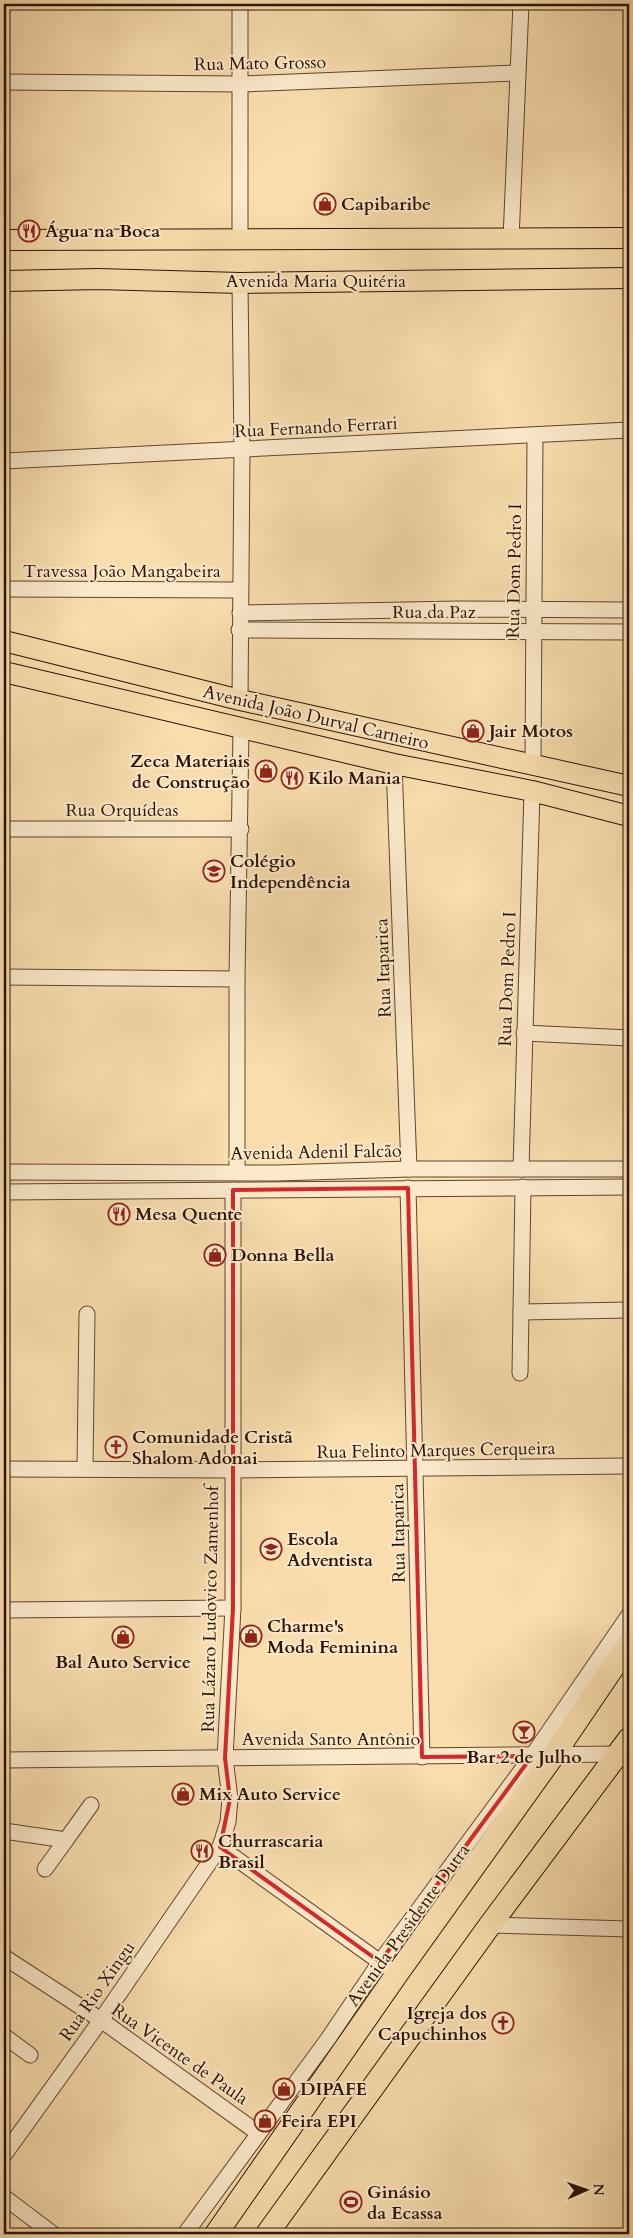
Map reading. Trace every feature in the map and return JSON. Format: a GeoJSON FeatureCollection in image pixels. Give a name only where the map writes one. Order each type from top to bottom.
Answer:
{"type":"FeatureCollection","features":[{"type":"Feature","properties":{"kind":"highway","name":"Avenida Presidente Dutra"},"geometry":{"type":"LineString","coordinates":[[221,2228],[336,2045],[388,1968],[542,1756],[629,1644]]}},
{"type":"Feature","properties":{"kind":"highway"},"geometry":{"type":"LineString","coordinates":[[267,2234],[490,1925],[626,1749]]}},
{"type":"Feature","properties":{"kind":"main road"},"geometry":{"type":"LineString","coordinates":[[4,240],[629,238]]}},
{"type":"Feature","properties":{"kind":"main road","name":"Avenida Maria Quitéria"},"geometry":{"type":"LineString","coordinates":[[4,281],[98,279],[240,283],[629,278]]}},
{"type":"Feature","properties":{"kind":"main road","name":"Avenida João Durval Carneiro"},"geometry":{"type":"LineString","coordinates":[[4,641],[240,700],[629,786]]}},
{"type":"Feature","properties":{"kind":"main road","name":"Avenida João Durval Carneiro"},"geometry":{"type":"LineString","coordinates":[[4,672],[394,764],[532,791],[629,816]]}},
{"type":"Feature","properties":{"kind":"main road"},"geometry":{"type":"LineString","coordinates":[[533,766],[555,782],[629,800]]}},
{"type":"Feature","properties":{"kind":"main road"},"geometry":{"type":"LineString","coordinates":[[532,791],[555,782]]}},
{"type":"Feature","properties":{"kind":"street"},"geometry":{"type":"LineString","coordinates":[[240,4],[240,240]]}},
{"type":"Feature","properties":{"kind":"street"},"geometry":{"type":"LineString","coordinates":[[511,239],[521,4]]}},
{"type":"Feature","properties":{"kind":"street","name":"Rua Mato Grosso"},"geometry":{"type":"LineString","coordinates":[[4,82],[241,84],[517,73]]}},
{"type":"Feature","properties":{"kind":"street"},"geometry":{"type":"LineString","coordinates":[[240,283],[242,449],[239,630],[240,700]]}},
{"type":"Feature","properties":{"kind":"street","name":"Rua Fernando Ferrari"},"geometry":{"type":"LineString","coordinates":[[4,461],[629,430]]}},
{"type":"Feature","properties":{"kind":"street","name":"Rua Dom Pedro I"},"geometry":{"type":"LineString","coordinates":[[533,766],[532,631],[535,436]]}},
{"type":"Feature","properties":{"kind":"street","name":"Travessa João Mangabeira"},"geometry":{"type":"LineString","coordinates":[[4,589],[240,590]]}},
{"type":"Feature","properties":{"kind":"street"},"geometry":{"type":"LineString","coordinates":[[459,631],[460,609]]}},
{"type":"Feature","properties":{"kind":"street","name":"Rua da Paz"},"geometry":{"type":"LineString","coordinates":[[240,613],[460,609],[629,610]]}},
{"type":"Feature","properties":{"kind":"street","name":"Rua da Paz"},"geometry":{"type":"LineString","coordinates":[[239,630],[629,632]]}},
{"type":"Feature","properties":{"kind":"street"},"geometry":{"type":"LineString","coordinates":[[237,1172],[241,728]]}},
{"type":"Feature","properties":{"kind":"street","name":"Rua Itaparica"},"geometry":{"type":"LineString","coordinates":[[394,764],[410,1170]]}},
{"type":"Feature","properties":{"kind":"street","name":"Rua Dom Pedro I"},"geometry":{"type":"LineString","coordinates":[[521,1168],[532,791]]}},
{"type":"Feature","properties":{"kind":"street","name":"Rua Orquídeas"},"geometry":{"type":"LineString","coordinates":[[4,829],[241,829]]}},
{"type":"Feature","properties":{"kind":"street"},"geometry":{"type":"LineString","coordinates":[[4,977],[238,979]]}},
{"type":"Feature","properties":{"kind":"street"},"geometry":{"type":"LineString","coordinates":[[524,1033],[629,1038]]}},
{"type":"Feature","properties":{"kind":"street","name":"Avenida Adenil Falcão"},"geometry":{"type":"LineString","coordinates":[[4,1172],[138,1173],[521,1168],[629,1169]]}},
{"type":"Feature","properties":{"kind":"street"},"geometry":{"type":"LineString","coordinates":[[138,1173],[138,1191]]}},
{"type":"Feature","properties":{"kind":"street"},"geometry":{"type":"LineString","coordinates":[[520,1373],[523,1187]]}},
{"type":"Feature","properties":{"kind":"street","name":"Avenida Adenil Falcão"},"geometry":{"type":"LineString","coordinates":[[4,1192],[629,1187]]}},
{"type":"Feature","properties":{"kind":"street","name":"Rua Itaparica"},"geometry":{"type":"LineString","coordinates":[[408,1188],[422,1758]]}},
{"type":"Feature","properties":{"kind":"street","name":"Rua Lázaro Ludovico Zamenhof"},"geometry":{"type":"LineString","coordinates":[[220,1847],[228,1822],[230,1799],[225,1758],[232,1608],[231,1470],[234,1190]]}},
{"type":"Feature","properties":{"kind":"street"},"geometry":{"type":"LineString","coordinates":[[521,1312],[629,1310]]}},
{"type":"Feature","properties":{"kind":"street"},"geometry":{"type":"LineString","coordinates":[[85,1468],[86,1314]]}},
{"type":"Feature","properties":{"kind":"street","name":"Rua Felinto Marques Cerqueira"},"geometry":{"type":"LineString","coordinates":[[4,1469],[231,1470],[629,1466]]}},
{"type":"Feature","properties":{"kind":"street"},"geometry":{"type":"LineString","coordinates":[[4,1610],[232,1608]]}},
{"type":"Feature","properties":{"kind":"street","name":"Avenida Presidente Dutra"},"geometry":{"type":"LineString","coordinates":[[542,1756],[629,1615]]}},
{"type":"Feature","properties":{"kind":"street","name":"Avenida Santo Antônio"},"geometry":{"type":"LineString","coordinates":[[4,1760],[542,1756],[626,1749]]}},
{"type":"Feature","properties":{"kind":"street"},"geometry":{"type":"LineString","coordinates":[[45,1869],[91,1805]]}},
{"type":"Feature","properties":{"kind":"street"},"geometry":{"type":"LineString","coordinates":[[4,1831],[66,1840]]}},
{"type":"Feature","properties":{"kind":"street"},"geometry":{"type":"LineString","coordinates":[[220,1847],[388,1968]]}},
{"type":"Feature","properties":{"kind":"street","name":"Rua Rio Xingu"},"geometry":{"type":"LineString","coordinates":[[4,2155],[220,1847]]}},
{"type":"Feature","properties":{"kind":"street"},"geometry":{"type":"LineString","coordinates":[[490,1925],[629,1929]]}},
{"type":"Feature","properties":{"kind":"street","name":"Rua Vicente de Paula"},"geometry":{"type":"LineString","coordinates":[[4,1957],[100,2020],[258,2133]]}},
{"type":"Feature","properties":{"kind":"street"},"geometry":{"type":"LineString","coordinates":[[4,2036],[30,2055]]}},
{"type":"Feature","properties":{"kind":"street","name":"Avenida Presidente Dutra"},"geometry":{"type":"LineString","coordinates":[[185,2234],[258,2133],[336,2045]]}},
{"type":"Feature","properties":{"kind":"street"},"geometry":{"type":"LineString","coordinates":[[4,2197],[53,2234]]}},
{"type":"Feature","properties":{"kind":"street"},"geometry":{"type":"LineString","coordinates":[[206,2206],[221,2228]]}},
{"type":"Feature","properties":{"kind":"highlighted area"},"geometry":{"type":"Polygon","coordinates":[[[408,1188],[422,1757],[532,1756],[380,1962],[220,1847],[230,1799],[225,1758],[233,1608],[233,1190],[408,1188]]]}},
{"type":"Feature","properties":{"kind":"place","name":"Capibaribe"},"geometry":{"type":"Point","coordinates":[325,204]}},
{"type":"Feature","properties":{"kind":"place","name":"Água na Boca"},"geometry":{"type":"Point","coordinates":[29,231]}},
{"type":"Feature","properties":{"kind":"place","name":"Jair Motos"},"geometry":{"type":"Point","coordinates":[473,731]}},
{"type":"Feature","properties":{"kind":"place","name":"Zeca Materiais de Construção"},"geometry":{"type":"Point","coordinates":[266,771]}},
{"type":"Feature","properties":{"kind":"place","name":"Kilo Mania"},"geometry":{"type":"Point","coordinates":[292,778]}},
{"type":"Feature","properties":{"kind":"place","name":"Colégio Independência"},"geometry":{"type":"Point","coordinates":[214,871]}},
{"type":"Feature","properties":{"kind":"place","name":"Mesa Quente"},"geometry":{"type":"Point","coordinates":[119,1214]}},
{"type":"Feature","properties":{"kind":"place","name":"Donna Bella"},"geometry":{"type":"Point","coordinates":[215,1255]}},
{"type":"Feature","properties":{"kind":"place","name":"Comunidade Cristã Shalom Adonai"},"geometry":{"type":"Point","coordinates":[116,1447]}},
{"type":"Feature","properties":{"kind":"place","name":"Escola Adventista"},"geometry":{"type":"Point","coordinates":[271,1549]}},
{"type":"Feature","properties":{"kind":"place","name":"Charme's Moda Feminina"},"geometry":{"type":"Point","coordinates":[251,1636]}},
{"type":"Feature","properties":{"kind":"place","name":"Bal Auto Service"},"geometry":{"type":"Point","coordinates":[123,1637]}},
{"type":"Feature","properties":{"kind":"place","name":"Bar 2 de Julho"},"geometry":{"type":"Point","coordinates":[524,1732]}},
{"type":"Feature","properties":{"kind":"place","name":"Mix Auto Service"},"geometry":{"type":"Point","coordinates":[183,1794]}},
{"type":"Feature","properties":{"kind":"place","name":"Churrascaria Brasil"},"geometry":{"type":"Point","coordinates":[202,1851]}},
{"type":"Feature","properties":{"kind":"place","name":"Igreja dos Capuchinhos"},"geometry":{"type":"Point","coordinates":[503,2023]}},
{"type":"Feature","properties":{"kind":"place","name":"DIPAFE"},"geometry":{"type":"Point","coordinates":[284,2089]}},
{"type":"Feature","properties":{"kind":"place","name":"Feira EPI"},"geometry":{"type":"Point","coordinates":[265,2121]}},
{"type":"Feature","properties":{"kind":"place","name":"Ginásio da Ecassa"},"geometry":{"type":"Point","coordinates":[351,2202]}}]}
